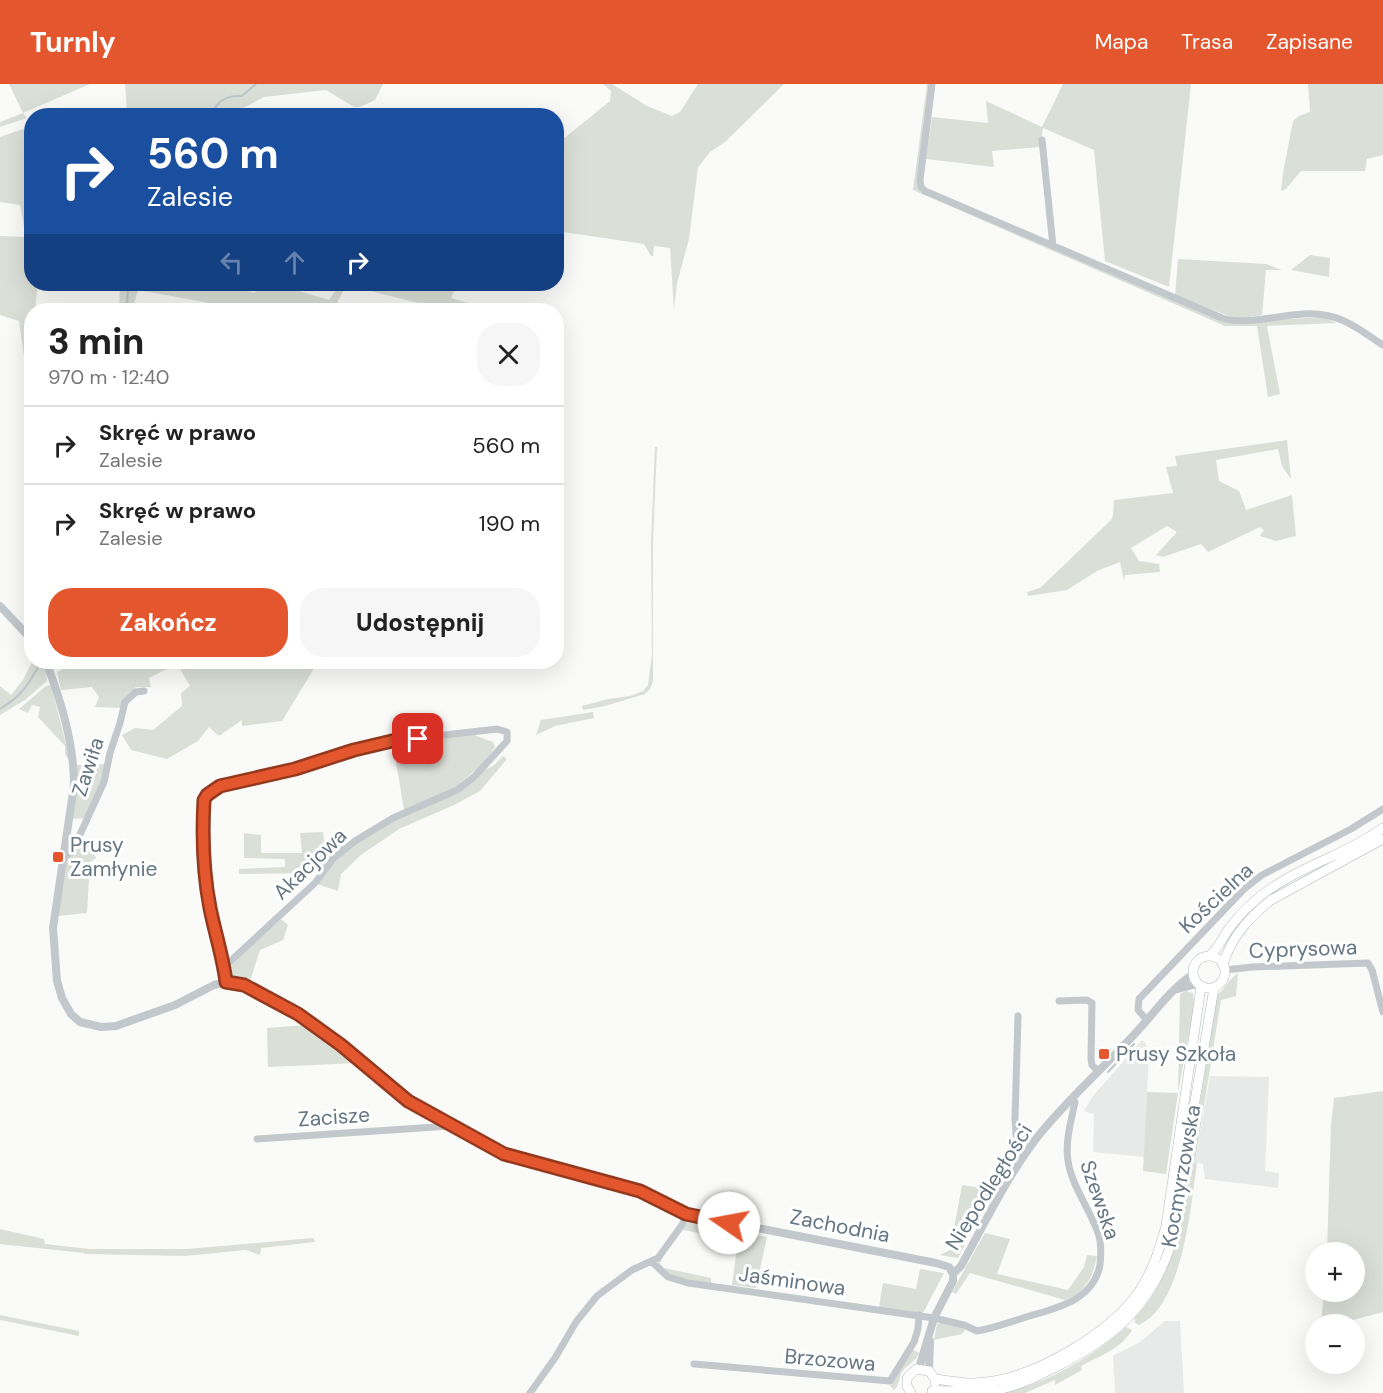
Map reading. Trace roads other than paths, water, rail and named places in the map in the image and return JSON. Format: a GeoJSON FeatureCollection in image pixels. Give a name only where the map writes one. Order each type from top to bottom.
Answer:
{"type":"FeatureCollection","features":[{"type":"Feature","properties":{"kind":"main road"},"geometry":{"type":"LineString","coordinates":[[1383,828],[1257,898],[1234,922],[1215,951],[1198,960],[1193,967],[1192,974],[1199,985],[1214,988],[1222,981],[1232,941],[1264,905],[1283,892],[1383,839]]}},
{"type":"Feature","properties":{"kind":"main road"},"geometry":{"type":"LineString","coordinates":[[1209,956],[1217,958],[1224,967]]}},
{"type":"Feature","properties":{"kind":"main road","name":"Kocmyrzowska"},"geometry":{"type":"LineString","coordinates":[[919,1368],[932,1375],[978,1383],[1008,1378],[1023,1373],[1093,1336],[1136,1296],[1155,1262],[1166,1226],[1199,985]]}},
{"type":"Feature","properties":{"kind":"main road","name":"Kocmyrzowska"},"geometry":{"type":"LineString","coordinates":[[931,1392],[986,1391],[1026,1382],[1101,1342],[1129,1319],[1146,1297],[1160,1273],[1171,1244],[1214,988]]}},
{"type":"Feature","properties":{"kind":"main road"},"geometry":{"type":"LineString","coordinates":[[906,1391],[909,1374],[919,1368]]}},
{"type":"Feature","properties":{"kind":"main road"},"geometry":{"type":"LineString","coordinates":[[931,1392],[932,1375]]}},
{"type":"Feature","properties":{"kind":"street"},"geometry":{"type":"LineString","coordinates":[[932,84],[920,183],[923,189],[1222,318],[1239,321],[1314,314],[1329,315],[1383,345]]}},
{"type":"Feature","properties":{"kind":"street"},"geometry":{"type":"LineString","coordinates":[[1042,140],[1053,246]]}},
{"type":"Feature","properties":{"kind":"street"},"geometry":{"type":"LineString","coordinates":[[0,606],[24,632]]}},
{"type":"Feature","properties":{"kind":"street"},"geometry":{"type":"LineString","coordinates":[[49,669],[74,762],[74,785],[53,928],[55,969],[62,998],[75,1018],[93,1026],[116,1026],[175,1005],[213,985],[226,982],[224,967]]}},
{"type":"Feature","properties":{"kind":"street","name":"Zawiła"},"geometry":{"type":"LineString","coordinates":[[63,857],[72,852],[104,782],[125,702],[136,692],[144,692]]}},
{"type":"Feature","properties":{"kind":"street","name":"Akacjowa"},"geometry":{"type":"LineString","coordinates":[[497,729],[507,732],[507,741],[474,777],[457,790],[393,818],[355,841],[334,858],[306,891],[224,967],[207,889],[202,836],[204,800],[207,795],[220,786],[295,769],[354,750],[392,741],[497,729]]}},
{"type":"Feature","properties":{"kind":"street","name":"Kościelna"},"geometry":{"type":"LineString","coordinates":[[1147,1020],[1138,1010],[1139,999],[1244,889],[1262,875],[1351,829],[1383,809]]}},
{"type":"Feature","properties":{"kind":"street","name":"Cyprysowa"},"geometry":{"type":"LineString","coordinates":[[1224,967],[1368,963],[1383,1012]]}},
{"type":"Feature","properties":{"kind":"street","name":"Niepodległości"},"geometry":{"type":"LineString","coordinates":[[919,1368],[934,1318],[953,1281],[953,1274],[961,1266],[1008,1183],[1034,1143],[1098,1071],[1192,974]]}},
{"type":"Feature","properties":{"kind":"street","name":"Zachodnia"},"geometry":{"type":"LineString","coordinates":[[226,982],[244,985],[298,1014],[341,1045],[408,1101],[504,1154],[640,1191],[686,1214],[936,1263],[949,1267],[953,1274]]}},
{"type":"Feature","properties":{"kind":"street"},"geometry":{"type":"LineString","coordinates":[[1174,990],[1199,985]]}},
{"type":"Feature","properties":{"kind":"street"},"geometry":{"type":"LineString","coordinates":[[1059,1001],[1087,1000],[1092,1003],[1091,1059],[1092,1065],[1098,1071]]}},
{"type":"Feature","properties":{"kind":"street"},"geometry":{"type":"LineString","coordinates":[[1018,1016],[1016,1135],[1034,1143]]}},
{"type":"Feature","properties":{"kind":"street","name":"Szewska"},"geometry":{"type":"LineString","coordinates":[[934,1318],[964,1325],[977,1331],[985,1330],[1076,1300],[1094,1282],[1101,1258],[1100,1240],[1070,1172],[1068,1160],[1068,1137],[1075,1102],[1072,1099]]}},
{"type":"Feature","properties":{"kind":"street","name":"Zacisze"},"geometry":{"type":"LineString","coordinates":[[256,1139],[450,1126]]}},
{"type":"Feature","properties":{"kind":"street"},"geometry":{"type":"LineString","coordinates":[[530,1393],[555,1358],[576,1322],[597,1296],[632,1270],[658,1258],[682,1225],[686,1214]]}},
{"type":"Feature","properties":{"kind":"street","name":"Jaśminowa"},"geometry":{"type":"LineString","coordinates":[[652,1262],[668,1277],[688,1283],[934,1318]]}},
{"type":"Feature","properties":{"kind":"street","name":"Brzozowa"},"geometry":{"type":"LineString","coordinates":[[694,1364],[890,1381],[914,1342],[919,1316]]}},
{"type":"Feature","properties":{"kind":"street","name":"Niepodległości"},"geometry":{"type":"LineString","coordinates":[[930,1336],[932,1375]]}},
{"type":"Feature","properties":{"kind":"waterway"},"geometry":{"type":"LineString","coordinates":[[215,108],[222,100],[242,96],[256,84]]}},
{"type":"Feature","properties":{"kind":"waterway"},"geometry":{"type":"LineString","coordinates":[[127,303],[128,291]]}},
{"type":"Feature","properties":{"kind":"waterway"},"geometry":{"type":"LineString","coordinates":[[0,709],[24,689],[37,669]]}},
{"type":"Feature","properties":{"kind":"waterway"},"geometry":{"type":"LineString","coordinates":[[1108,1072],[1134,1044]]}},
{"type":"Feature","properties":{"kind":"place","name":"Prusy Zamłynie"},"geometry":{"type":"Point","coordinates":[58,857]}},
{"type":"Feature","properties":{"kind":"place","name":"Prusy Szkoła"},"geometry":{"type":"Point","coordinates":[1104,1054]}}]}
